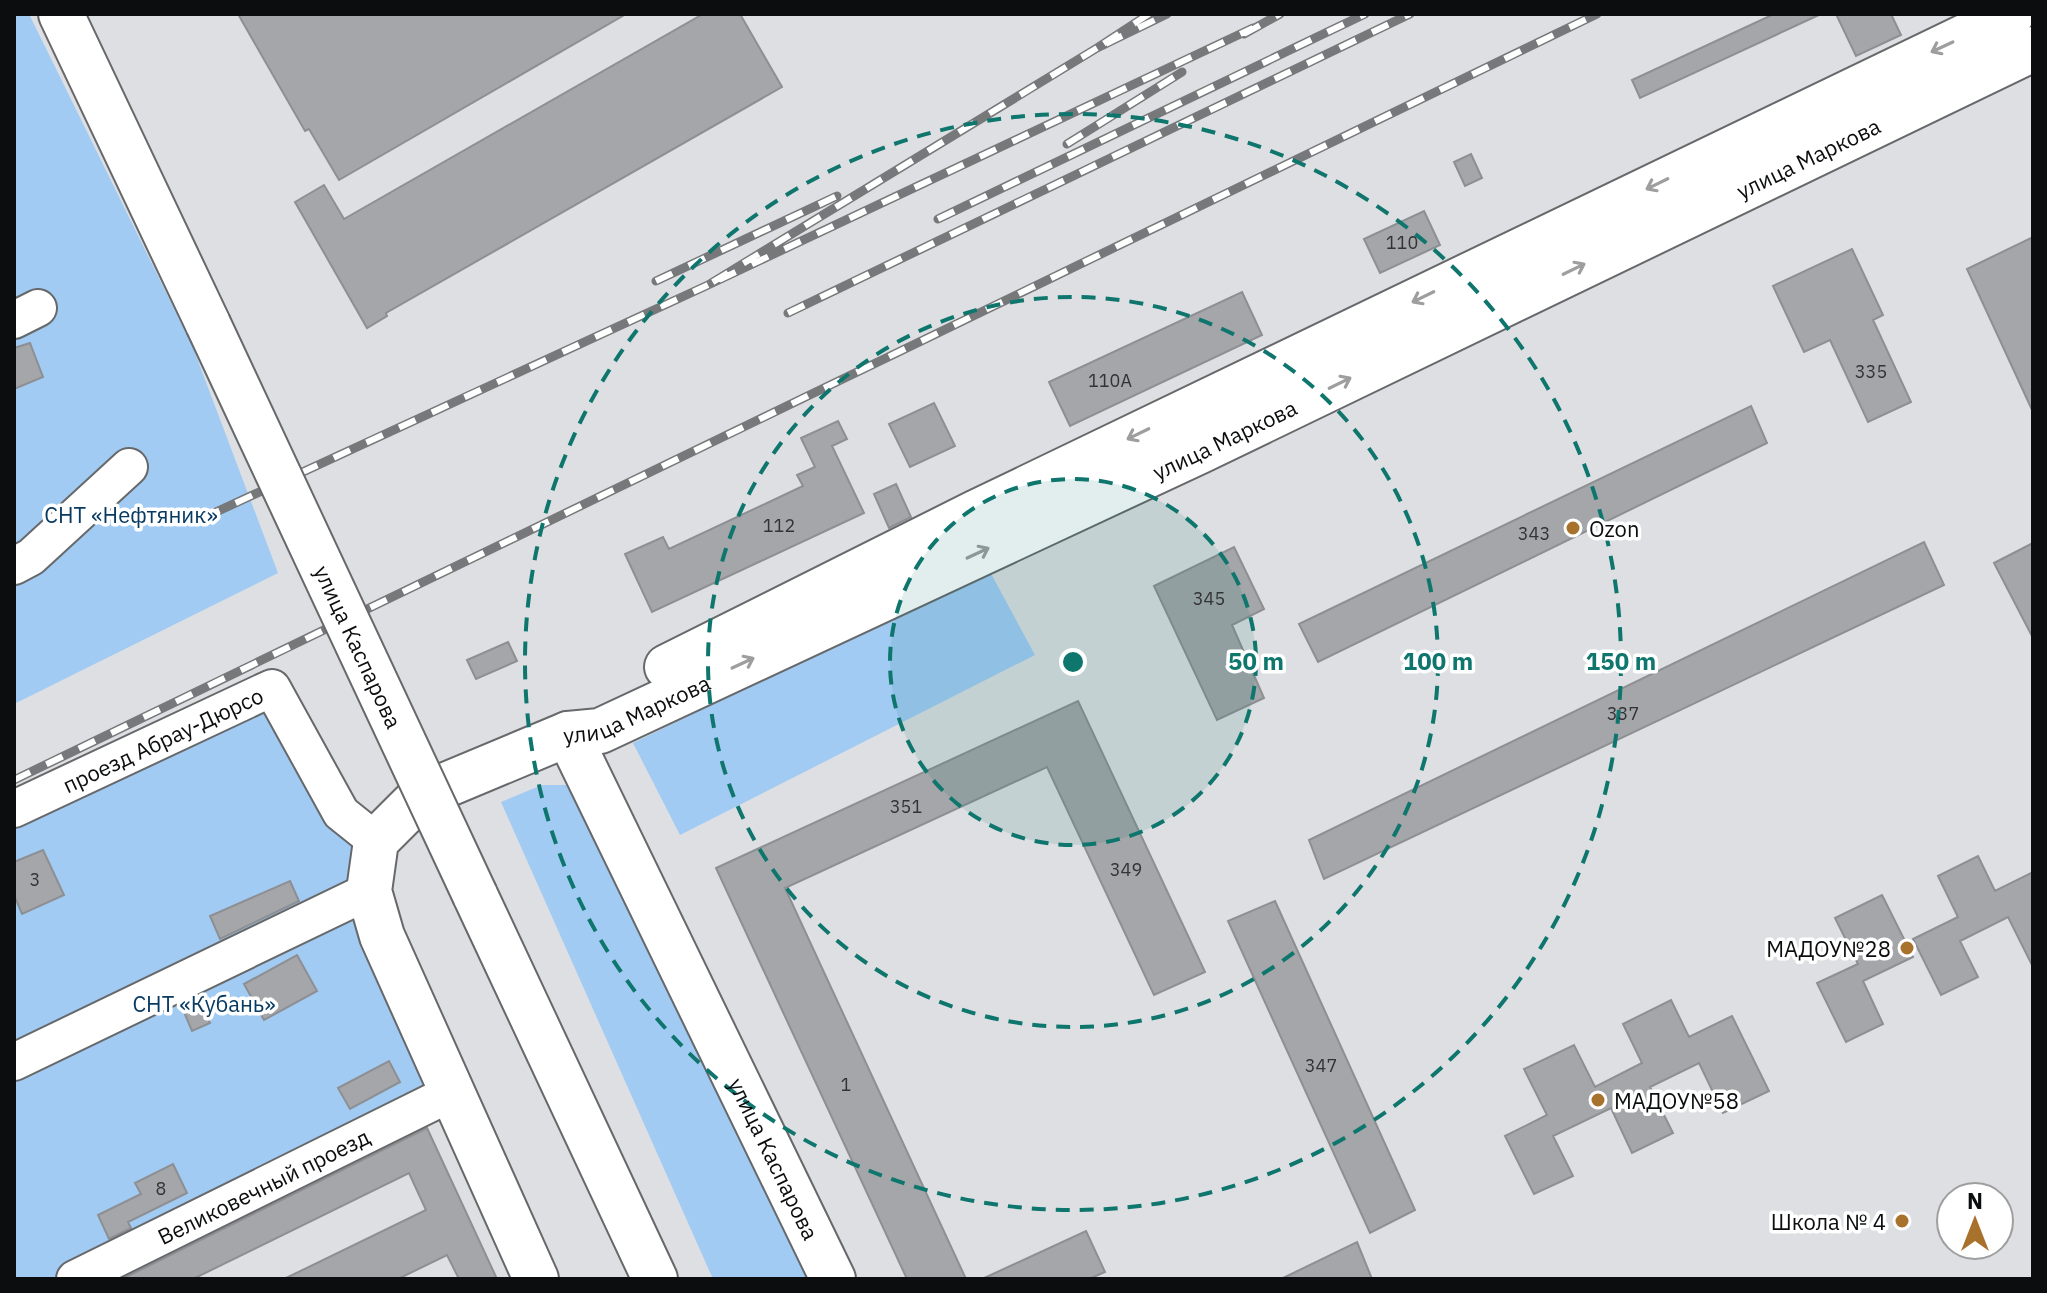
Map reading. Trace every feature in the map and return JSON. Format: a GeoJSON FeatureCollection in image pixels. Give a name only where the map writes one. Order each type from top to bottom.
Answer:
{"type":"FeatureCollection","features":[{"type":"Feature","properties":{"kind":"main road","name":"улица Каспарова"},"geometry":{"type":"LineString","coordinates":[[61,14],[655,1279]]}},
{"type":"Feature","properties":{"kind":"main road","name":"улица Маркова"},"geometry":{"type":"LineString","coordinates":[[1068,490],[1200,451],[1703,184],[2012,14]]}},
{"type":"Feature","properties":{"kind":"main road","name":"улица Маркова"},"geometry":{"type":"LineString","coordinates":[[376,841],[422,795],[568,734],[600,731],[1068,490],[1183,412],[1703,184],[2033,49]]}},
{"type":"Feature","properties":{"kind":"main road","name":"улица Каспарова"},"geometry":{"type":"LineString","coordinates":[[568,734],[833,1279]]}},
{"type":"Feature","properties":{"kind":"main road"},"geometry":{"type":"LineString","coordinates":[[376,841],[369,891],[382,936],[536,1279]]}},
{"type":"Feature","properties":{"kind":"street"},"geometry":{"type":"LineString","coordinates":[[1183,412],[1200,451]]}},
{"type":"Feature","properties":{"kind":"street"},"geometry":{"type":"LineString","coordinates":[[14,566],[31,557],[129,467]]}},
{"type":"Feature","properties":{"kind":"street","name":"проезд Абрау-Дюрсо"},"geometry":{"type":"LineString","coordinates":[[14,809],[272,688],[341,813],[376,841]]}},
{"type":"Feature","properties":{"kind":"street"},"geometry":{"type":"LineString","coordinates":[[14,1062],[369,891]]}},
{"type":"Feature","properties":{"kind":"street","name":"Великовечный проезд"},"geometry":{"type":"LineString","coordinates":[[75,1279],[451,1093]]}},
{"type":"Feature","properties":{"kind":"green space","name":"СНТ «Нефтяник»"},"geometry":{"type":"Polygon","coordinates":[[[14,14],[29,14],[192,345],[278,573],[14,704],[14,14]]]}},
{"type":"Feature","properties":{"kind":"green space"},"geometry":{"type":"Polygon","coordinates":[[[989,570],[1035,655],[680,835],[633,743],[989,570]]]}},
{"type":"Feature","properties":{"kind":"green space","name":"СНТ «Кубань»"},"geometry":{"type":"Polygon","coordinates":[[[272,688],[341,813],[451,1093],[75,1279],[14,1279],[14,809],[272,688]]]}},
{"type":"Feature","properties":{"kind":"green space"},"geometry":{"type":"Polygon","coordinates":[[[542,785],[566,785],[594,817],[814,1279],[713,1279],[501,802],[542,785]]]}},
{"type":"Feature","properties":{"kind":"building"},"geometry":{"type":"Polygon","coordinates":[[[238,14],[626,14],[339,180],[309,129],[305,131],[238,14]]]}},
{"type":"Feature","properties":{"kind":"building"},"geometry":{"type":"Polygon","coordinates":[[[703,14],[740,14],[782,87],[386,313],[387,316],[367,328],[295,202],[324,185],[344,219],[703,14]]]}},
{"type":"Feature","properties":{"kind":"building"},"geometry":{"type":"Polygon","coordinates":[[[1774,14],[1821,14],[1640,98],[1632,80],[1774,14]]]}},
{"type":"Feature","properties":{"kind":"building"},"geometry":{"type":"Polygon","coordinates":[[[1836,14],[1891,14],[1901,35],[1856,56],[1836,14]]]}},
{"type":"Feature","properties":{"kind":"building"},"geometry":{"type":"Polygon","coordinates":[[[1471,154],[1482,178],[1465,186],[1454,162],[1471,154]]]}},
{"type":"Feature","properties":{"kind":"building"},"geometry":{"type":"Polygon","coordinates":[[[1424,211],[1440,245],[1380,273],[1364,239],[1424,211]]]}},
{"type":"Feature","properties":{"kind":"building"},"geometry":{"type":"Polygon","coordinates":[[[2033,237],[2033,412],[1967,269],[2033,237]]]}},
{"type":"Feature","properties":{"kind":"building"},"geometry":{"type":"Polygon","coordinates":[[[1852,249],[1883,315],[1873,320],[1911,402],[1868,422],[1830,340],[1804,352],[1773,286],[1852,249]]]}},
{"type":"Feature","properties":{"kind":"building"},"geometry":{"type":"Polygon","coordinates":[[[1242,292],[1262,335],[1070,426],[1049,382],[1242,292]]]}},
{"type":"Feature","properties":{"kind":"building"},"geometry":{"type":"Polygon","coordinates":[[[30,343],[43,377],[14,389],[14,348],[30,343]]]}},
{"type":"Feature","properties":{"kind":"building"},"geometry":{"type":"Polygon","coordinates":[[[934,403],[955,446],[910,467],[889,424],[934,403]]]}},
{"type":"Feature","properties":{"kind":"building"},"geometry":{"type":"Polygon","coordinates":[[[1751,406],[1767,443],[1318,662],[1299,624],[1751,406]]]}},
{"type":"Feature","properties":{"kind":"building"},"geometry":{"type":"Polygon","coordinates":[[[838,421],[847,439],[832,446],[864,513],[652,612],[625,554],[663,537],[669,549],[803,486],[797,475],[815,467],[801,438],[838,421]]]}},
{"type":"Feature","properties":{"kind":"building"},"geometry":{"type":"Polygon","coordinates":[[[896,484],[911,517],[889,528],[874,494],[896,484]]]}},
{"type":"Feature","properties":{"kind":"building"},"geometry":{"type":"Polygon","coordinates":[[[1924,542],[1944,585],[1324,879],[1309,840],[1924,542]]]}},
{"type":"Feature","properties":{"kind":"building"},"geometry":{"type":"Polygon","coordinates":[[[2033,543],[2033,638],[1994,563],[2033,543]]]}},
{"type":"Feature","properties":{"kind":"building"},"geometry":{"type":"Polygon","coordinates":[[[1234,547],[1264,609],[1232,625],[1264,698],[1217,720],[1154,586],[1234,547]]]}},
{"type":"Feature","properties":{"kind":"building"},"geometry":{"type":"Polygon","coordinates":[[[508,642],[517,661],[476,679],[467,660],[508,642]]]}},
{"type":"Feature","properties":{"kind":"building"},"geometry":{"type":"Polygon","coordinates":[[[1078,701],[1205,972],[1154,995],[1047,767],[785,888],[966,1279],[907,1279],[716,868],[1078,701]]]}},
{"type":"Feature","properties":{"kind":"building"},"geometry":{"type":"Polygon","coordinates":[[[43,850],[64,895],[22,914],[14,895],[14,862],[43,850]]]}},
{"type":"Feature","properties":{"kind":"building"},"geometry":{"type":"Polygon","coordinates":[[[1978,856],[1995,891],[2033,872],[2033,967],[2008,917],[1960,941],[1978,977],[1941,995],[1913,939],[1958,917],[1938,876],[1978,856]]]}},
{"type":"Feature","properties":{"kind":"building"},"geometry":{"type":"Polygon","coordinates":[[[290,881],[299,901],[220,939],[210,916],[290,881]]]}},
{"type":"Feature","properties":{"kind":"building"},"geometry":{"type":"Polygon","coordinates":[[[1882,895],[1913,957],[1863,981],[1883,1024],[1846,1042],[1817,983],[1858,964],[1835,918],[1882,895]]]}},
{"type":"Feature","properties":{"kind":"building"},"geometry":{"type":"Polygon","coordinates":[[[1275,901],[1415,1210],[1370,1233],[1228,921],[1275,901]]]}},
{"type":"Feature","properties":{"kind":"building"},"geometry":{"type":"Polygon","coordinates":[[[297,955],[317,991],[264,1020],[244,984],[297,955]]]}},
{"type":"Feature","properties":{"kind":"building"},"geometry":{"type":"Polygon","coordinates":[[[198,997],[210,1023],[192,1031],[181,1005],[198,997]]]}},
{"type":"Feature","properties":{"kind":"building","name":"МАДОУ№58"},"geometry":{"type":"Polygon","coordinates":[[[1671,1000],[1689,1037],[1732,1016],[1769,1091],[1723,1113],[1699,1063],[1650,1087],[1673,1133],[1632,1153],[1611,1108],[1553,1136],[1573,1176],[1534,1194],[1505,1136],[1547,1115],[1524,1069],[1574,1045],[1595,1087],[1642,1063],[1623,1024],[1671,1000]]]}},
{"type":"Feature","properties":{"kind":"building"},"geometry":{"type":"Polygon","coordinates":[[[389,1061],[400,1082],[350,1109],[338,1088],[389,1061]]]}},
{"type":"Feature","properties":{"kind":"building"},"geometry":{"type":"Polygon","coordinates":[[[427,1128],[497,1279],[459,1279],[447,1255],[398,1279],[284,1279],[426,1210],[409,1173],[193,1279],[122,1279],[427,1128]]]}},
{"type":"Feature","properties":{"kind":"building"},"geometry":{"type":"Polygon","coordinates":[[[173,1164],[187,1193],[128,1222],[131,1228],[109,1239],[98,1215],[141,1194],[135,1183],[173,1164]]]}},
{"type":"Feature","properties":{"kind":"building"},"geometry":{"type":"Polygon","coordinates":[[[1086,1231],[1105,1272],[1089,1279],[982,1279],[1086,1231]]]}},
{"type":"Feature","properties":{"kind":"building"},"geometry":{"type":"Polygon","coordinates":[[[1357,1242],[1372,1279],[1281,1279],[1357,1242]]]}},
{"type":"Feature","properties":{"kind":"railway"},"geometry":{"type":"LineString","coordinates":[[1149,14],[1097,48],[1167,14]]}},
{"type":"Feature","properties":{"kind":"railway"},"geometry":{"type":"LineString","coordinates":[[1244,34],[1280,14]]}},
{"type":"Feature","properties":{"kind":"railway"},"geometry":{"type":"LineString","coordinates":[[938,219],[1365,14]]}},
{"type":"Feature","properties":{"kind":"railway"},"geometry":{"type":"LineString","coordinates":[[788,313],[1410,14]]}},
{"type":"Feature","properties":{"kind":"railway"},"geometry":{"type":"LineString","coordinates":[[14,780],[1597,14]]}},
{"type":"Feature","properties":{"kind":"railway"},"geometry":{"type":"LineString","coordinates":[[1097,48],[708,285],[1253,28]]}},
{"type":"Feature","properties":{"kind":"railway"},"geometry":{"type":"LineString","coordinates":[[1067,144],[1182,72]]}},
{"type":"Feature","properties":{"kind":"railway"},"geometry":{"type":"LineString","coordinates":[[656,281],[837,196]]}},
{"type":"Feature","properties":{"kind":"railway"},"geometry":{"type":"LineString","coordinates":[[203,518],[708,285]]}},
{"type":"Feature","properties":{"kind":"place","name":"Ozon"},"geometry":{"type":"Point","coordinates":[1573,528]}},
{"type":"Feature","properties":{"kind":"place","name":"МАДОУ№28"},"geometry":{"type":"Point","coordinates":[1907,948]}},
{"type":"Feature","properties":{"kind":"place","name":"МАДОУ№58"},"geometry":{"type":"Point","coordinates":[1598,1100]}},
{"type":"Feature","properties":{"kind":"place","name":"Школа № 4"},"geometry":{"type":"Point","coordinates":[1902,1221]}}]}
